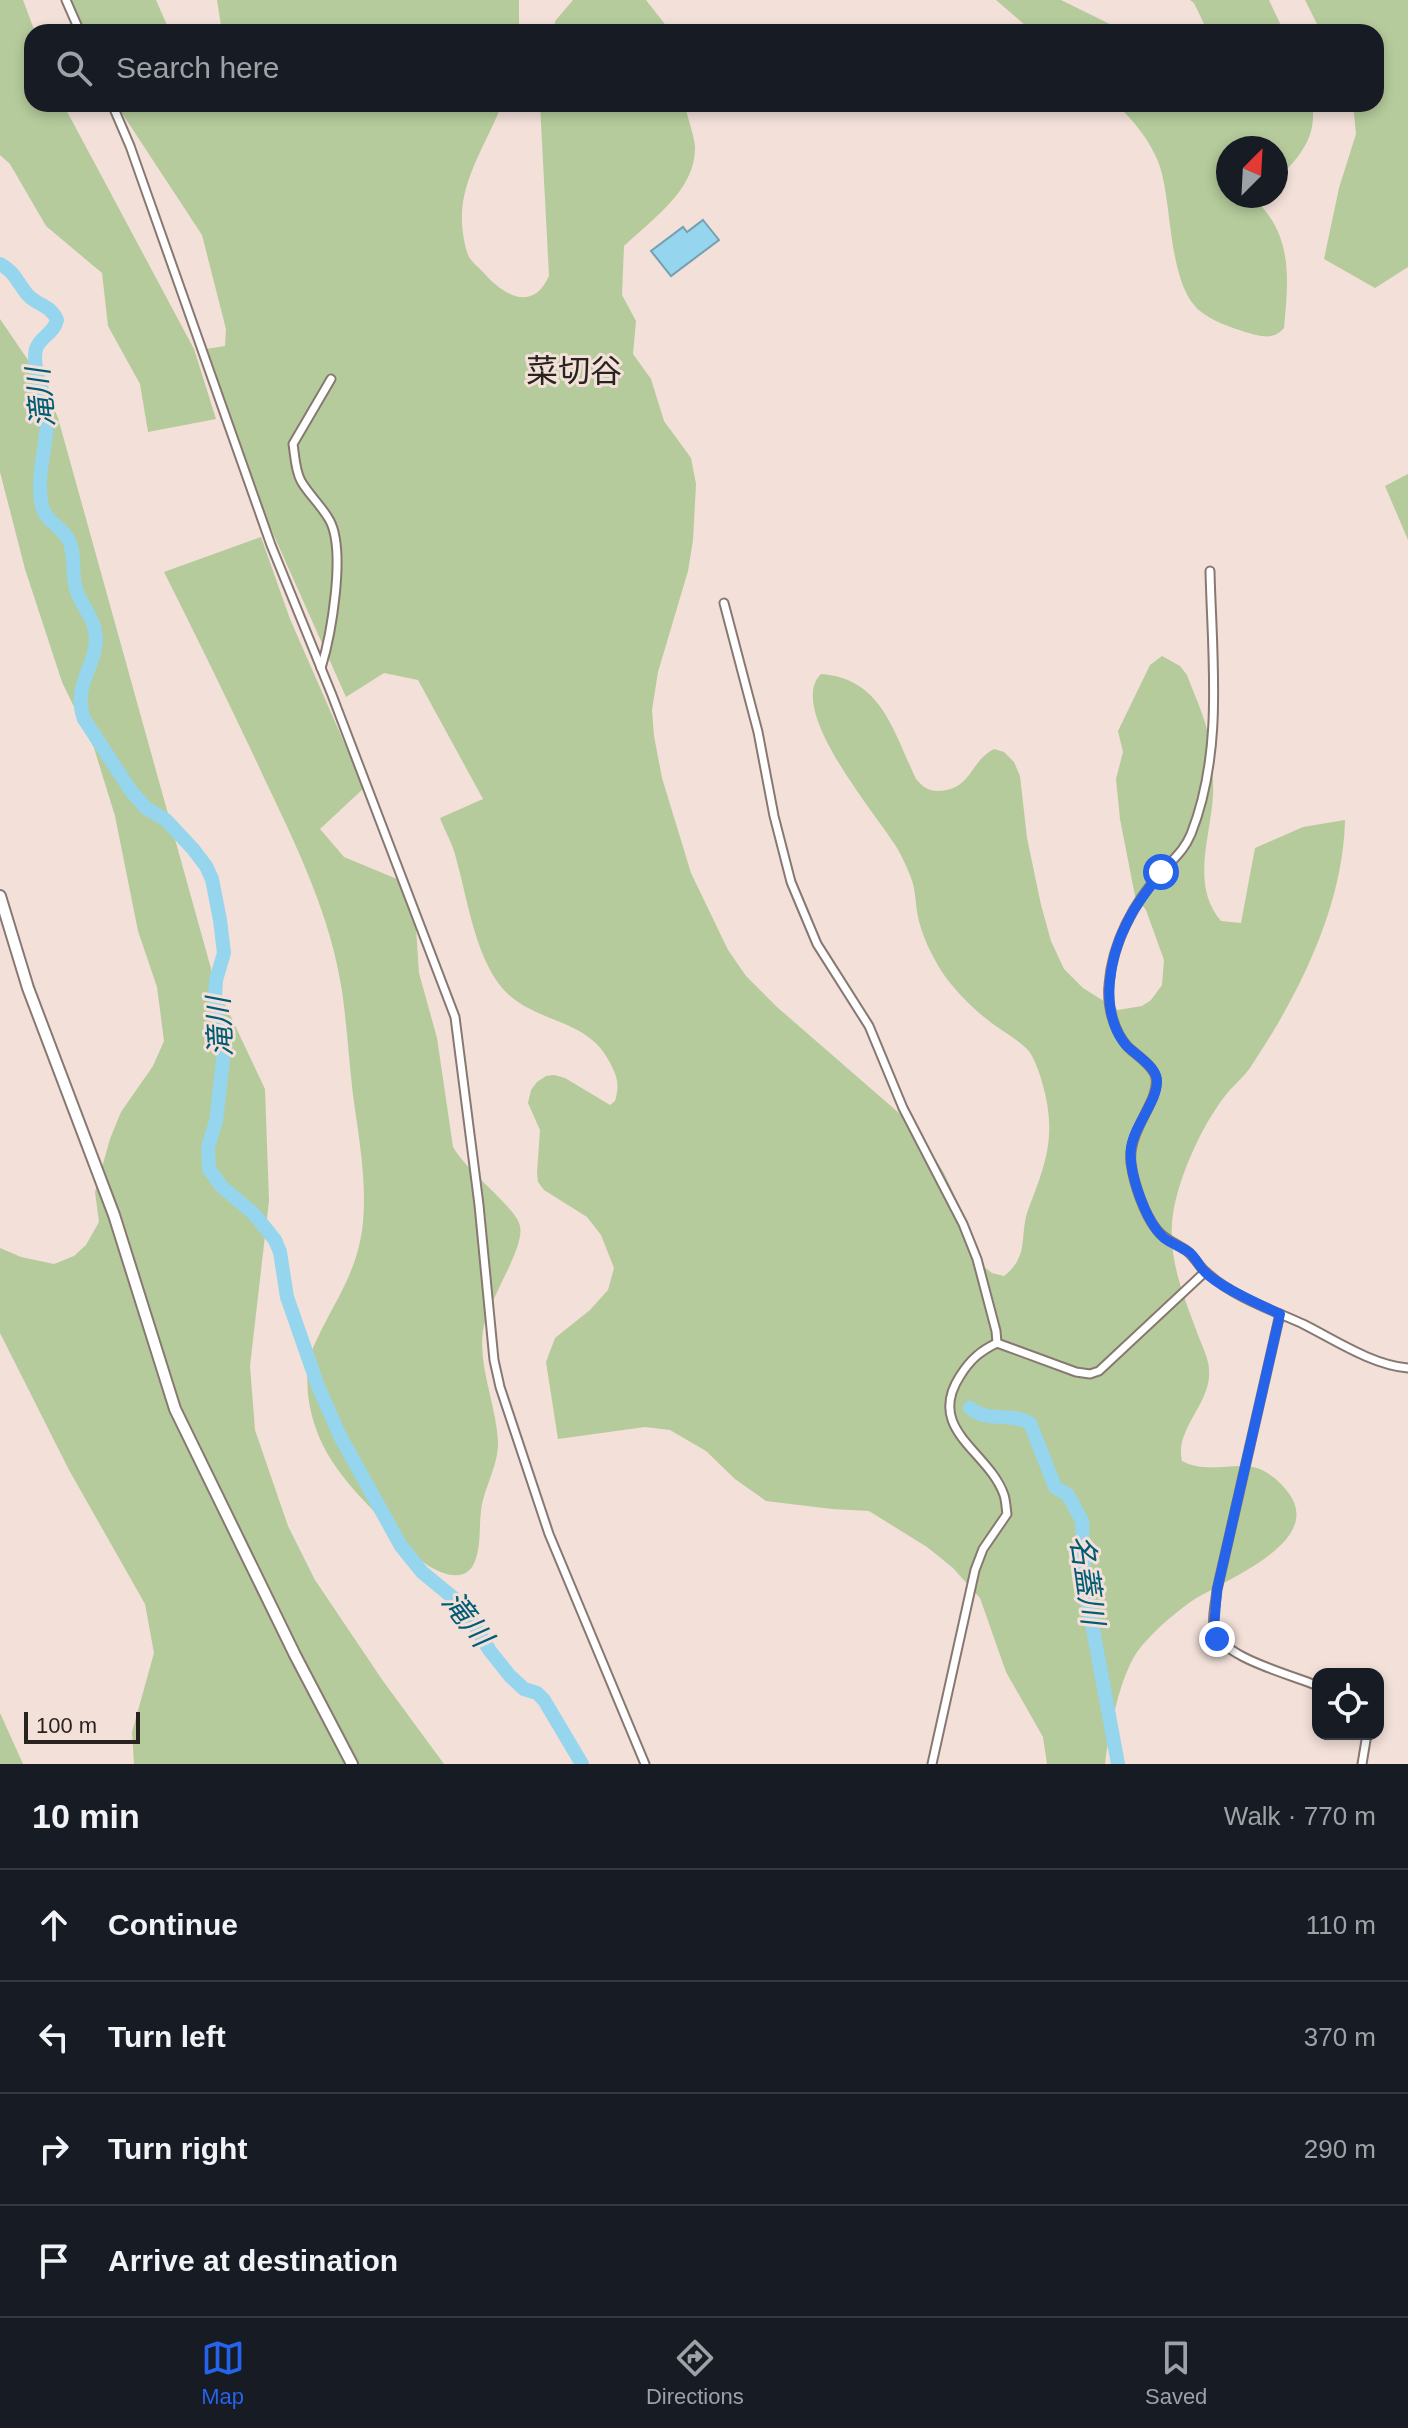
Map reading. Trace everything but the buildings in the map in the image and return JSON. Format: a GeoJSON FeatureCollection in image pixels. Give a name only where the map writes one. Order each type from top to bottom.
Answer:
{"type":"FeatureCollection","features":[{"type":"Feature","properties":{"kind":"street"},"geometry":{"type":"LineString","coordinates":[[66,0],[76,24]]}},
{"type":"Feature","properties":{"kind":"street"},"geometry":{"type":"LineString","coordinates":[[115,112],[271,545],[455,1017],[500,1387],[549,1534],[645,1764]]}},
{"type":"Feature","properties":{"kind":"street"},"geometry":{"type":"LineString","coordinates":[[321,668],[333,626],[336,583],[334,534],[331,522],[299,477],[293,444],[331,379]]}},
{"type":"Feature","properties":{"kind":"street"},"geometry":{"type":"LineString","coordinates":[[1210,571],[1214,721],[1203,793],[1184,850],[1161,872],[1128,919],[1109,985],[1117,1031],[1155,1073],[1157,1080],[1155,1092],[1135,1132],[1131,1163],[1156,1229],[1165,1239],[1189,1253],[1205,1272],[1280,1314],[1376,1359],[1408,1368]]}},
{"type":"Feature","properties":{"kind":"street"},"geometry":{"type":"LineString","coordinates":[[724,603],[758,732],[774,816],[791,882],[817,944],[869,1026],[903,1108],[963,1224],[977,1259],[997,1343]]}},
{"type":"Feature","properties":{"kind":"street"},"geometry":{"type":"LineString","coordinates":[[0,896],[28,988],[114,1215],[175,1409],[288,1642],[352,1764]]}},
{"type":"Feature","properties":{"kind":"street"},"geometry":{"type":"LineString","coordinates":[[932,1764],[975,1570],[983,1549],[1007,1514],[1003,1494],[950,1420],[949,1403],[956,1381],[970,1361],[982,1350],[997,1343],[1076,1372],[1090,1374],[1099,1371],[1205,1272]]}},
{"type":"Feature","properties":{"kind":"street"},"geometry":{"type":"LineString","coordinates":[[1280,1314],[1217,1590],[1214,1628],[1217,1639],[1235,1654],[1312,1684]]}},
{"type":"Feature","properties":{"kind":"street"},"geometry":{"type":"LineString","coordinates":[[1362,1764],[1366,1740]]}},
{"type":"Feature","properties":{"kind":"green space"},"geometry":{"type":"Polygon","coordinates":[[[0,0],[23,0],[32,24],[24,24],[24,112],[67,112],[194,349],[216,419],[148,432],[140,384],[108,326],[102,273],[46,226],[10,164],[0,155],[0,0]]]}},
{"type":"Feature","properties":{"kind":"green space"},"geometry":{"type":"Polygon","coordinates":[[[64,0],[156,0],[166,24],[73,24],[64,0]]]}},
{"type":"Feature","properties":{"kind":"green space"},"geometry":{"type":"Polygon","coordinates":[[[217,0],[519,0],[519,24],[221,24],[217,0]]]}},
{"type":"Feature","properties":{"kind":"green space"},"geometry":{"type":"Polygon","coordinates":[[[573,0],[646,0],[665,24],[554,24],[573,0]]]}},
{"type":"Feature","properties":{"kind":"green space"},"geometry":{"type":"Polygon","coordinates":[[[996,0],[1061,0],[1110,24],[1024,24],[996,0]]]}},
{"type":"Feature","properties":{"kind":"green space"},"geometry":{"type":"Polygon","coordinates":[[[1190,0],[1269,0],[1280,24],[1204,24],[1190,0]]]}},
{"type":"Feature","properties":{"kind":"green space"},"geometry":{"type":"Polygon","coordinates":[[[1305,0],[1408,0],[1408,267],[1375,288],[1324,259],[1339,188],[1356,134],[1354,112],[1384,112],[1384,24],[1317,24],[1305,0]]]}},
{"type":"Feature","properties":{"kind":"green space"},"geometry":{"type":"Polygon","coordinates":[[[121,112],[498,112],[465,191],[465,245],[473,263],[499,287],[508,293],[526,297],[542,288],[549,276],[540,112],[687,112],[695,147],[693,163],[688,177],[670,203],[624,246],[622,295],[636,321],[633,354],[651,379],[664,421],[691,458],[696,484],[688,571],[658,672],[652,710],[662,778],[691,873],[728,950],[746,976],[777,1007],[915,1127],[944,1173],[960,1207],[978,1262],[992,1273],[1004,1276],[1021,1253],[1025,1219],[1045,1162],[1049,1117],[1042,1082],[1027,1049],[972,1006],[947,979],[935,959],[922,931],[913,885],[902,858],[824,736],[815,711],[813,690],[821,674],[842,678],[872,697],[892,727],[916,779],[928,789],[938,791],[958,786],[994,749],[1004,752],[1014,762],[1020,776],[1027,838],[1051,941],[1064,969],[1083,988],[1118,1010],[1142,1006],[1162,985],[1164,960],[1146,910],[1135,896],[1120,819],[1116,779],[1123,752],[1118,731],[1150,665],[1162,656],[1180,666],[1187,675],[1207,728],[1213,789],[1204,876],[1206,892],[1221,921],[1241,923],[1255,848],[1303,827],[1345,820],[1336,886],[1315,950],[1268,1040],[1205,1127],[1183,1176],[1172,1223],[1175,1267],[1209,1370],[1205,1394],[1183,1438],[1182,1461],[1203,1467],[1255,1467],[1267,1473],[1287,1491],[1296,1510],[1294,1527],[1265,1558],[1189,1603],[1140,1648],[1121,1687],[1105,1764],[1047,1764],[1043,1737],[1006,1672],[980,1598],[953,1568],[927,1547],[869,1511],[766,1501],[735,1479],[706,1451],[670,1430],[645,1427],[558,1439],[546,1362],[555,1338],[590,1310],[608,1290],[614,1268],[601,1235],[587,1217],[544,1190],[538,1182],[540,1130],[528,1103],[537,1082],[554,1075],[565,1078],[610,1105],[617,1095],[616,1076],[600,1048],[589,1037],[521,1004],[509,995],[488,967],[475,931],[455,853],[440,818],[483,799],[418,680],[384,673],[346,697],[263,511],[206,349],[225,346],[226,329],[202,235],[121,112]]]}},
{"type":"Feature","properties":{"kind":"green space"},"geometry":{"type":"Polygon","coordinates":[[[1124,112],[1313,112],[1309,137],[1288,168],[1288,136],[1216,136],[1216,208],[1263,208],[1272,220],[1284,249],[1287,295],[1284,328],[1280,332],[1261,336],[1227,326],[1205,315],[1189,298],[1176,262],[1159,164],[1141,131],[1124,112]]]}},
{"type":"Feature","properties":{"kind":"green space"},"geometry":{"type":"Polygon","coordinates":[[[0,319],[41,379],[58,418],[215,983],[265,1089],[269,1201],[250,1366],[255,1430],[288,1526],[315,1580],[444,1764],[134,1764],[132,1732],[154,1653],[145,1604],[69,1470],[0,1333],[0,1248],[21,1257],[54,1264],[74,1256],[86,1245],[99,1222],[95,1192],[110,1139],[121,1112],[153,1066],[164,1041],[157,987],[138,931],[115,816],[94,748],[62,682],[25,569],[0,472],[0,319]]]}},
{"type":"Feature","properties":{"kind":"green space"},"geometry":{"type":"Polygon","coordinates":[[[1408,474],[1408,540],[1385,486],[1408,474]]]}},
{"type":"Feature","properties":{"kind":"green space"},"geometry":{"type":"Polygon","coordinates":[[[261,537],[290,619],[364,788],[320,829],[344,857],[409,884],[415,913],[419,973],[437,1038],[453,1147],[510,1209],[520,1226],[517,1248],[483,1330],[483,1358],[497,1427],[498,1450],[480,1517],[478,1552],[471,1568],[464,1574],[446,1574],[418,1558],[333,1463],[313,1421],[308,1395],[311,1354],[354,1263],[364,1214],[362,1163],[342,991],[322,910],[301,858],[164,572],[261,537]]]}},
{"type":"Feature","properties":{"kind":"green space"},"geometry":{"type":"Polygon","coordinates":[[[0,1713],[23,1764],[0,1764],[0,1713]]]}},
{"type":"Feature","properties":{"kind":"water"},"geometry":{"type":"Polygon","coordinates":[[[703,220],[719,240],[671,276],[651,251],[683,227],[687,232],[703,220]]]}},
{"type":"Feature","properties":{"kind":"waterway","name":"滝川"},"geometry":{"type":"LineString","coordinates":[[0,264],[31,298],[51,311],[57,320],[38,345],[35,357],[47,415],[40,495],[46,516],[65,534],[71,545],[75,585],[95,631],[94,653],[81,694],[84,719],[131,791],[146,808],[166,820],[193,849],[212,879],[224,953],[216,980],[215,997],[223,1060],[216,1121],[208,1147],[209,1169],[221,1186],[254,1214],[275,1240],[280,1252],[287,1297],[318,1386],[340,1436],[401,1546],[422,1572],[462,1605],[490,1651],[510,1676],[524,1689],[537,1693],[544,1700],[582,1764]]}},
{"type":"Feature","properties":{"kind":"waterway","name":"名蓋川"},"geometry":{"type":"LineString","coordinates":[[970,1408],[984,1415],[1030,1423],[1055,1487],[1068,1495],[1082,1521],[1084,1581],[1118,1764]]}},
{"type":"Feature","properties":{"kind":"district","name":"菜切谷"},"geometry":{"type":"Point","coordinates":[574,371]}},
{"type":"Feature","properties":{"kind":"route"},"geometry":{"type":"LineString","coordinates":[[1161,872],[1128,919],[1109,985],[1117,1031],[1155,1073],[1157,1080],[1155,1092],[1135,1132],[1131,1163],[1147,1213],[1165,1239],[1189,1253],[1205,1272],[1280,1314],[1217,1590],[1214,1618],[1217,1639]]}}]}
